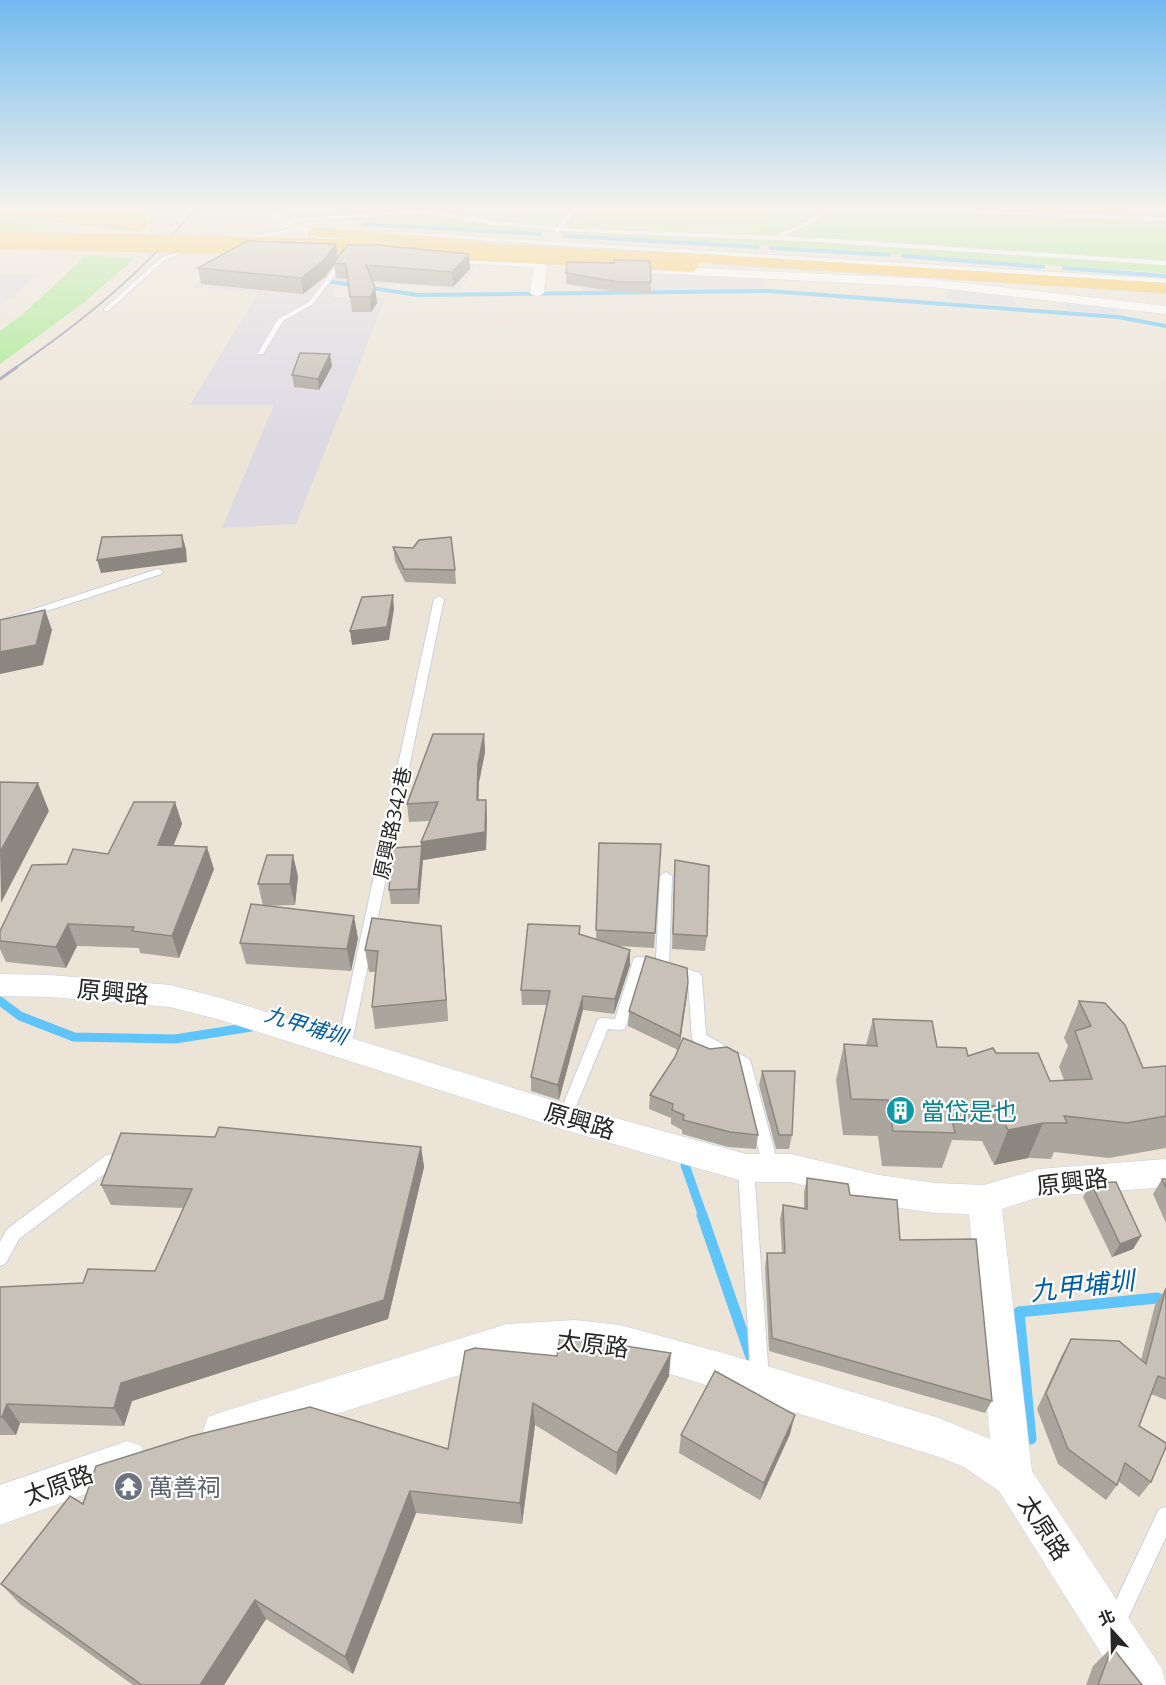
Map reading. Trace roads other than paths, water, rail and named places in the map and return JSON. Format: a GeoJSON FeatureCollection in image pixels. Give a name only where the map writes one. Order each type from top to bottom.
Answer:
{"type":"FeatureCollection","features":[{"type":"Feature","properties":{"kind":"highway"},"geometry":{"type":"LineString","coordinates":[[1022,285],[1166,294]]}},
{"type":"Feature","properties":{"kind":"highway"},"geometry":{"type":"LineString","coordinates":[[1117,285],[1166,288]]}},
{"type":"Feature","properties":{"kind":"street"},"geometry":{"type":"LineString","coordinates":[[537,292],[538,285]]}},
{"type":"Feature","properties":{"kind":"street"},"geometry":{"type":"LineString","coordinates":[[944,285],[1166,310]]}},
{"type":"Feature","properties":{"kind":"street","name":"原興路"},"geometry":{"type":"LineString","coordinates":[[0,985],[50,986],[170,996],[221,1009],[565,1117],[758,1168],[791,1168],[879,1190],[935,1198],[984,1200],[1039,1183],[1166,1173]]}},
{"type":"Feature","properties":{"kind":"street"},"geometry":{"type":"LineString","coordinates":[[984,1200],[1013,1477]]}},
{"type":"Feature","properties":{"kind":"street","name":"太原路"},"geometry":{"type":"LineString","coordinates":[[0,1505],[172,1446],[481,1349],[507,1342],[549,1336],[600,1339],[760,1381],[894,1425],[952,1441],[996,1463],[1013,1477],[1146,1685]]}},
{"type":"Feature","properties":{"kind":"lane"},"geometry":{"type":"LineString","coordinates":[[106,310],[134,285]]}},
{"type":"Feature","properties":{"kind":"lane"},"geometry":{"type":"LineString","coordinates":[[261,353],[280,321],[290,313],[311,303],[325,285]]}},
{"type":"Feature","properties":{"kind":"lane"},"geometry":{"type":"LineString","coordinates":[[0,623],[158,572]]}},
{"type":"Feature","properties":{"kind":"lane","name":"原興路342巷"},"geometry":{"type":"LineString","coordinates":[[344,1047],[439,599]]}},
{"type":"Feature","properties":{"kind":"lane"},"geometry":{"type":"LineString","coordinates":[[662,965],[666,876]]}},
{"type":"Feature","properties":{"kind":"lane"},"geometry":{"type":"LineString","coordinates":[[565,1117],[603,1023],[620,1025],[639,962],[662,965],[695,978],[699,1038],[744,1063],[758,1168],[760,1381]]}},
{"type":"Feature","properties":{"kind":"lane"},"geometry":{"type":"LineString","coordinates":[[0,1258],[13,1234],[110,1161]]}},
{"type":"Feature","properties":{"kind":"lane"},"geometry":{"type":"LineString","coordinates":[[1112,1631],[1166,1516]]}},
{"type":"Feature","properties":{"kind":"waterway"},"geometry":{"type":"LineString","coordinates":[[350,285],[418,295],[769,291],[1118,317],[1166,326]]}},
{"type":"Feature","properties":{"kind":"waterway","name":"九甲埔圳"},"geometry":{"type":"LineString","coordinates":[[0,1001],[20,1016],[74,1037],[175,1039],[251,1027]]}},
{"type":"Feature","properties":{"kind":"waterway","name":"九甲埔圳"},"geometry":{"type":"LineString","coordinates":[[685,1165],[703,1216]]}},
{"type":"Feature","properties":{"kind":"waterway","name":"九甲埔圳"},"geometry":{"type":"LineString","coordinates":[[702,1215],[752,1360]]}},
{"type":"Feature","properties":{"kind":"waterway","name":"九甲埔圳"},"geometry":{"type":"LineString","coordinates":[[1031,1439],[1019,1312],[1157,1298],[1166,1302]]}},
{"type":"Feature","properties":{"kind":"railway"},"geometry":{"type":"LineString","coordinates":[[15,368],[65,332],[122,285]]}},
{"type":"Feature","properties":{"kind":"railway"},"geometry":{"type":"LineString","coordinates":[[0,379],[17,367]]}},
{"type":"Feature","properties":{"kind":"place","name":"當岱是也"},"geometry":{"type":"Point","coordinates":[900,1110]}},
{"type":"Feature","properties":{"kind":"place","name":"萬善祠"},"geometry":{"type":"Point","coordinates":[128,1486]}}]}
